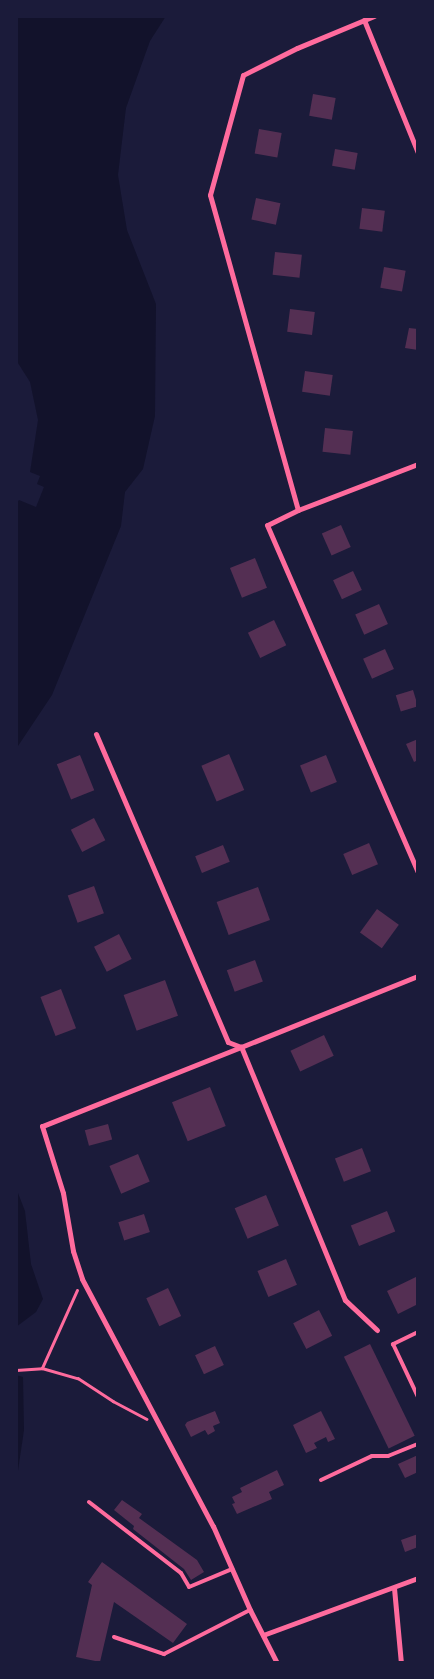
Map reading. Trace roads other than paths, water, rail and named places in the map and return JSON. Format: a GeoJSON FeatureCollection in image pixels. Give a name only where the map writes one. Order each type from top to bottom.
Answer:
{"type":"FeatureCollection","features":[{"type":"Feature","properties":{"kind":"street"},"geometry":{"type":"LineString","coordinates":[[298,510],[210,195],[243,75],[297,48],[374,16]]}},
{"type":"Feature","properties":{"kind":"street"},"geometry":{"type":"LineString","coordinates":[[364,20],[418,153]]}},
{"type":"Feature","properties":{"kind":"street"},"geometry":{"type":"LineString","coordinates":[[418,464],[298,510],[267,525],[418,872]]}},
{"type":"Feature","properties":{"kind":"street"},"geometry":{"type":"LineString","coordinates":[[96,734],[228,1042],[241,1047],[345,1300],[376,1330]]}},
{"type":"Feature","properties":{"kind":"street"},"geometry":{"type":"LineString","coordinates":[[277,1663],[250,1610],[213,1526],[82,1279],[73,1251],[63,1193],[42,1126],[418,976]]}},
{"type":"Feature","properties":{"kind":"street"},"geometry":{"type":"LineString","coordinates":[[263,1635],[418,1578]]}},
{"type":"Feature","properties":{"kind":"street"},"geometry":{"type":"LineString","coordinates":[[394,1588],[401,1663]]}},
{"type":"Feature","properties":{"kind":"lane"},"geometry":{"type":"LineString","coordinates":[[418,1332],[393,1344],[418,1397]]}},
{"type":"Feature","properties":{"kind":"lane"},"geometry":{"type":"LineString","coordinates":[[321,1480],[372,1456],[388,1456],[418,1444]]}},
{"type":"Feature","properties":{"kind":"lane"},"geometry":{"type":"LineString","coordinates":[[89,1502],[181,1572],[189,1587],[232,1569]]}},
{"type":"Feature","properties":{"kind":"lane"},"geometry":{"type":"LineString","coordinates":[[114,1637],[164,1654],[250,1610]]}}]}
